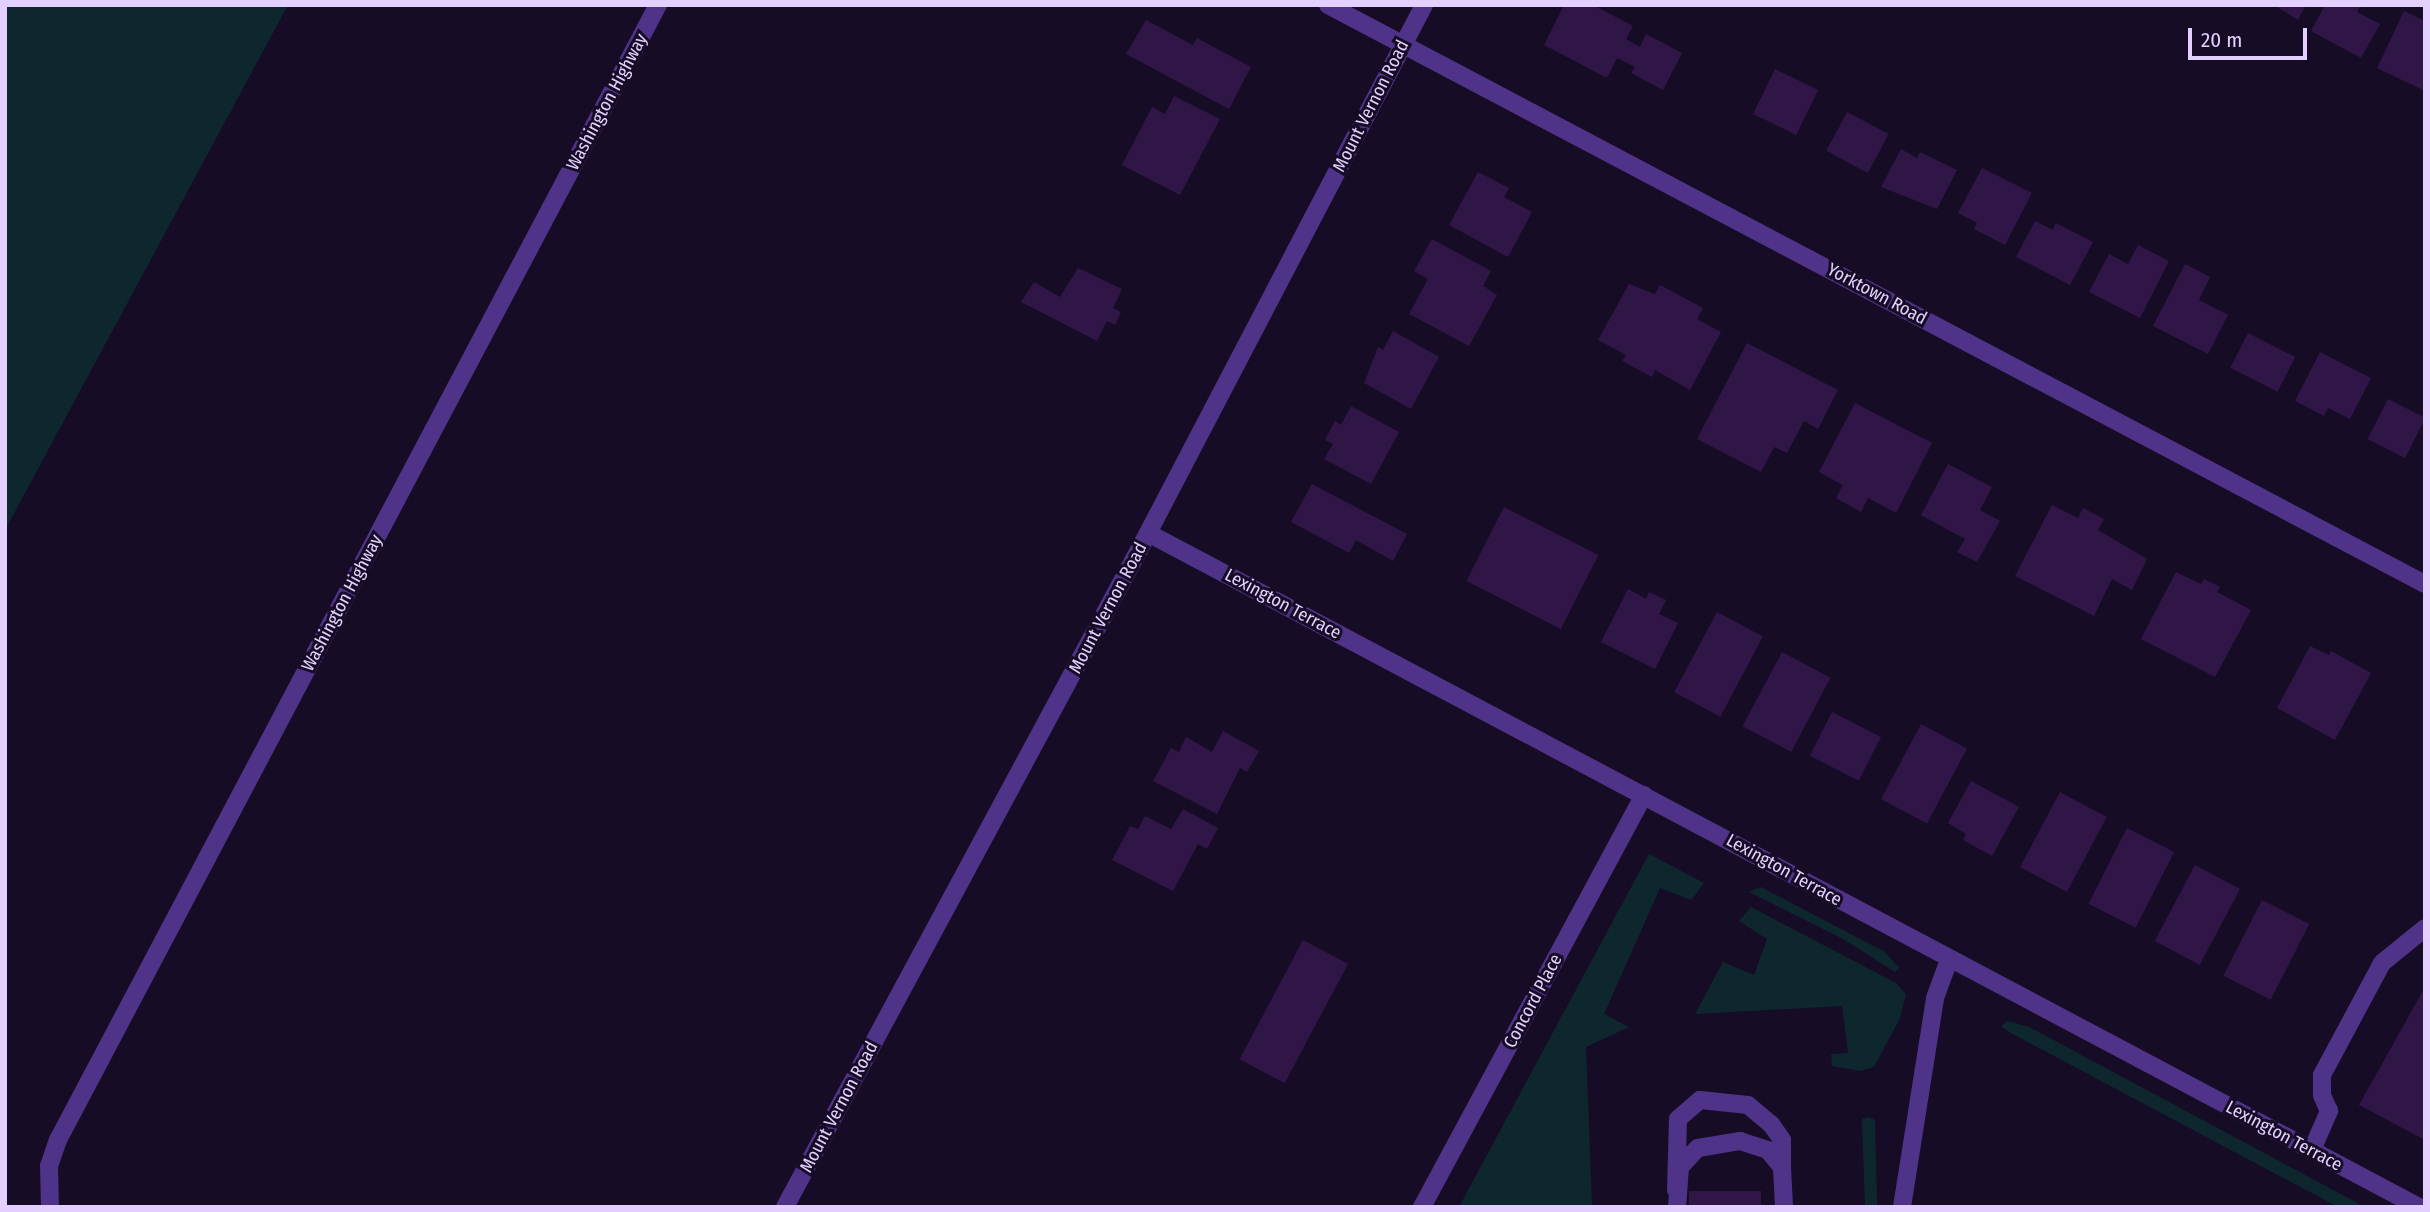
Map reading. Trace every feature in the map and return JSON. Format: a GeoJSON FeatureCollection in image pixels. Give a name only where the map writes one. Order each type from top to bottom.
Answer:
{"type":"FeatureCollection","features":[{"type":"Feature","properties":{"kind":"street","name":"Washington Highway"},"geometry":{"type":"LineString","coordinates":[[50,1207],[49,1166],[58,1140],[658,5]]}},
{"type":"Feature","properties":{"kind":"street","name":"Yorktown Road"},"geometry":{"type":"LineString","coordinates":[[1328,5],[2425,584]]}},
{"type":"Feature","properties":{"kind":"street","name":"Mount Vernon Road"},"geometry":{"type":"LineString","coordinates":[[785,1207],[1148,533],[1424,5]]}},
{"type":"Feature","properties":{"kind":"street","name":"Lexington Terrace"},"geometry":{"type":"LineString","coordinates":[[1148,533],[2419,1207]]}},
{"type":"Feature","properties":{"kind":"street","name":"Concord Place"},"geometry":{"type":"LineString","coordinates":[[1422,1207],[1644,795]]}},
{"type":"Feature","properties":{"kind":"street"},"geometry":{"type":"LineString","coordinates":[[2312,1150],[2329,1111],[2322,1095],[2322,1075],[2382,962],[2425,928]]}},
{"type":"Feature","properties":{"kind":"street"},"geometry":{"type":"LineString","coordinates":[[1902,1207],[1935,998],[1949,960]]}},
{"type":"Feature","properties":{"kind":"street"},"geometry":{"type":"LineString","coordinates":[[1676,1198],[1678,1119],[1700,1100],[1748,1105],[1771,1124],[1782,1140],[1784,1207]]}},
{"type":"Feature","properties":{"kind":"street"},"geometry":{"type":"LineString","coordinates":[[1676,1198],[1680,1167],[1698,1147],[1740,1141],[1768,1150],[1782,1167]]}},
{"type":"Feature","properties":{"kind":"shaded area"},"geometry":{"type":"Polygon","coordinates":[[[5,5],[288,5],[5,530],[5,5]]]}},
{"type":"Feature","properties":{"kind":"shaded area"},"geometry":{"type":"Polygon","coordinates":[[[1649,854],[1704,883],[1691,900],[1660,888],[1604,1014],[1629,1027],[1586,1047],[1592,1207],[1459,1207],[1649,854]]]}},
{"type":"Feature","properties":{"kind":"shaded area"},"geometry":{"type":"Polygon","coordinates":[[[1761,887],[1885,952],[1899,968],[1895,972],[1843,939],[1749,892],[1761,887]]]}},
{"type":"Feature","properties":{"kind":"shaded area"},"geometry":{"type":"Polygon","coordinates":[[[1751,907],[1896,983],[1906,994],[1900,1018],[1874,1067],[1860,1071],[1832,1066],[1831,1054],[1848,1053],[1842,1006],[1695,1014],[1723,962],[1754,975],[1767,939],[1739,921],[1751,907]]]}},
{"type":"Feature","properties":{"kind":"shaded area"},"geometry":{"type":"Polygon","coordinates":[[[2007,1021],[2029,1027],[2365,1207],[2338,1207],[2011,1033],[2001,1026],[2007,1021]]]}},
{"type":"Feature","properties":{"kind":"shaded area"},"geometry":{"type":"Polygon","coordinates":[[[1869,1117],[1875,1120],[1877,1207],[1865,1207],[1862,1119],[1869,1117]]]}},
{"type":"Feature","properties":{"kind":"building"},"geometry":{"type":"Polygon","coordinates":[[[1564,5],[1593,5],[1633,26],[1626,39],[1640,47],[1646,34],[1682,53],[1663,90],[1631,73],[1635,67],[1617,58],[1607,78],[1544,45],[1564,5]]]}},
{"type":"Feature","properties":{"kind":"building"},"geometry":{"type":"Polygon","coordinates":[[[2274,5],[2306,5],[2298,20],[2274,5]]]}},
{"type":"Feature","properties":{"kind":"building"},"geometry":{"type":"Polygon","coordinates":[[[2325,5],[2361,5],[2357,12],[2380,24],[2361,58],[2311,31],[2325,5]]]}},
{"type":"Feature","properties":{"kind":"building"},"geometry":{"type":"Polygon","coordinates":[[[2404,11],[2425,21],[2425,91],[2377,68],[2404,11]]]}},
{"type":"Feature","properties":{"kind":"building"},"geometry":{"type":"Polygon","coordinates":[[[1146,20],[1193,45],[1197,38],[1251,67],[1229,109],[1126,54],[1146,20]]]}},
{"type":"Feature","properties":{"kind":"building"},"geometry":{"type":"Polygon","coordinates":[[[1775,69],[1818,90],[1796,135],[1753,114],[1775,69]]]}},
{"type":"Feature","properties":{"kind":"building"},"geometry":{"type":"Polygon","coordinates":[[[1174,96],[1220,119],[1180,195],[1122,165],[1152,107],[1165,114],[1174,96]]]}},
{"type":"Feature","properties":{"kind":"building"},"geometry":{"type":"Polygon","coordinates":[[[1847,112],[1888,134],[1868,173],[1826,151],[1847,112]]]}},
{"type":"Feature","properties":{"kind":"building"},"geometry":{"type":"Polygon","coordinates":[[[1901,149],[1917,158],[1920,152],[1957,170],[1937,209],[1881,187],[1901,149]]]}},
{"type":"Feature","properties":{"kind":"building"},"geometry":{"type":"Polygon","coordinates":[[[1982,168],[2032,193],[2005,245],[1974,229],[1977,223],[1958,213],[1982,168]]]}},
{"type":"Feature","properties":{"kind":"building"},"geometry":{"type":"Polygon","coordinates":[[[1478,172],[1509,188],[1504,197],[1532,212],[1508,257],[1449,225],[1478,172]]]}},
{"type":"Feature","properties":{"kind":"building"},"geometry":{"type":"Polygon","coordinates":[[[2035,221],[2053,230],[2056,223],[2093,242],[2070,285],[2016,257],[2035,221]]]}},
{"type":"Feature","properties":{"kind":"building"},"geometry":{"type":"Polygon","coordinates":[[[1432,239],[1491,271],[1483,286],[1497,295],[1469,346],[1409,314],[1428,279],[1414,271],[1432,239]]]}},
{"type":"Feature","properties":{"kind":"building"},"geometry":{"type":"Polygon","coordinates":[[[2138,245],[2169,261],[2140,318],[2089,292],[2109,254],[2128,264],[2138,245]]]}},
{"type":"Feature","properties":{"kind":"building"},"geometry":{"type":"Polygon","coordinates":[[[2185,264],[2210,277],[2199,300],[2228,315],[2208,354],[2153,326],[2185,264]]]}},
{"type":"Feature","properties":{"kind":"building"},"geometry":{"type":"Polygon","coordinates":[[[1078,268],[1122,289],[1113,308],[1121,312],[1115,325],[1107,321],[1097,341],[1021,302],[1034,282],[1060,297],[1078,268]]]}},
{"type":"Feature","properties":{"kind":"building"},"geometry":{"type":"Polygon","coordinates":[[[1629,284],[1655,294],[1660,285],[1703,308],[1697,319],[1721,332],[1690,390],[1655,370],[1652,377],[1622,361],[1626,355],[1598,340],[1629,284]]]}},
{"type":"Feature","properties":{"kind":"building"},"geometry":{"type":"Polygon","coordinates":[[[1393,331],[1439,357],[1411,409],[1364,383],[1378,347],[1383,350],[1393,331]]]}},
{"type":"Feature","properties":{"kind":"building"},"geometry":{"type":"Polygon","coordinates":[[[2248,333],[2295,357],[2278,392],[2230,368],[2248,333]]]}},
{"type":"Feature","properties":{"kind":"building"},"geometry":{"type":"Polygon","coordinates":[[[1747,343],[1838,390],[1818,429],[1804,421],[1787,453],[1774,447],[1761,472],[1697,439],[1747,343]]]}},
{"type":"Feature","properties":{"kind":"building"},"geometry":{"type":"Polygon","coordinates":[[[2320,352],[2371,378],[2350,419],[2328,408],[2324,416],[2295,401],[2320,352]]]}},
{"type":"Feature","properties":{"kind":"building"},"geometry":{"type":"Polygon","coordinates":[[[2388,399],[2425,418],[2405,458],[2368,439],[2388,399]]]}},
{"type":"Feature","properties":{"kind":"building"},"geometry":{"type":"Polygon","coordinates":[[[1855,403],[1932,443],[1896,513],[1868,498],[1861,512],[1836,498],[1843,485],[1819,472],[1855,403]]]}},
{"type":"Feature","properties":{"kind":"building"},"geometry":{"type":"Polygon","coordinates":[[[1351,406],[1399,432],[1371,484],[1324,459],[1333,444],[1325,440],[1335,421],[1341,425],[1351,406]]]}},
{"type":"Feature","properties":{"kind":"building"},"geometry":{"type":"Polygon","coordinates":[[[1948,464],[1992,487],[1980,510],[2000,521],[1977,562],[1957,552],[1965,539],[1921,515],[1948,464]]]}},
{"type":"Feature","properties":{"kind":"building"},"geometry":{"type":"Polygon","coordinates":[[[1312,484],[1407,534],[1393,561],[1356,540],[1349,553],[1291,522],[1312,484]]]}},
{"type":"Feature","properties":{"kind":"building"},"geometry":{"type":"Polygon","coordinates":[[[2052,505],[2078,518],[2083,508],[2104,519],[2098,530],[2147,559],[2132,590],[2112,579],[2094,616],[2015,576],[2052,505]]]}},
{"type":"Feature","properties":{"kind":"building"},"geometry":{"type":"Polygon","coordinates":[[[1504,507],[1598,555],[1561,629],[1466,581],[1504,507]]]}},
{"type":"Feature","properties":{"kind":"building"},"geometry":{"type":"Polygon","coordinates":[[[2176,572],[2201,584],[2204,579],[2220,587],[2217,592],[2251,610],[2215,677],[2141,639],[2176,572]]]}},
{"type":"Feature","properties":{"kind":"building"},"geometry":{"type":"Polygon","coordinates":[[[1628,589],[1646,599],[1649,592],[1666,600],[1659,614],[1678,623],[1655,669],[1601,642],[1628,589]]]}},
{"type":"Feature","properties":{"kind":"building"},"geometry":{"type":"Polygon","coordinates":[[[1717,612],[1763,636],[1720,717],[1674,692],[1717,612]]]}},
{"type":"Feature","properties":{"kind":"building"},"geometry":{"type":"Polygon","coordinates":[[[2310,646],[2329,655],[2331,651],[2371,673],[2335,740],[2277,708],[2310,646]]]}},
{"type":"Feature","properties":{"kind":"building"},"geometry":{"type":"Polygon","coordinates":[[[1782,652],[1831,678],[1791,752],[1743,726],[1782,652]]]}},
{"type":"Feature","properties":{"kind":"building"},"geometry":{"type":"Polygon","coordinates":[[[1832,712],[1881,737],[1859,781],[1810,756],[1832,712]]]}},
{"type":"Feature","properties":{"kind":"building"},"geometry":{"type":"Polygon","coordinates":[[[1921,724],[1967,748],[1927,823],[1881,799],[1921,724]]]}},
{"type":"Feature","properties":{"kind":"building"},"geometry":{"type":"Polygon","coordinates":[[[1223,731],[1259,751],[1247,772],[1240,768],[1217,814],[1153,781],[1171,748],[1179,752],[1186,737],[1212,752],[1223,731]]]}},
{"type":"Feature","properties":{"kind":"building"},"geometry":{"type":"Polygon","coordinates":[[[1971,781],[2019,807],[1992,856],[1963,840],[1966,834],[1948,823],[1971,781]]]}},
{"type":"Feature","properties":{"kind":"building"},"geometry":{"type":"Polygon","coordinates":[[[2060,792],[2107,817],[2067,892],[2020,867],[2060,792]]]}},
{"type":"Feature","properties":{"kind":"building"},"geometry":{"type":"Polygon","coordinates":[[[1183,809],[1218,828],[1207,849],[1198,844],[1173,891],[1112,860],[1130,826],[1138,829],[1145,816],[1171,829],[1183,809]]]}},
{"type":"Feature","properties":{"kind":"building"},"geometry":{"type":"Polygon","coordinates":[[[2127,828],[2174,852],[2136,928],[2088,904],[2127,828]]]}},
{"type":"Feature","properties":{"kind":"building"},"geometry":{"type":"Polygon","coordinates":[[[2195,865],[2240,889],[2200,965],[2155,941],[2195,865]]]}},
{"type":"Feature","properties":{"kind":"building"},"geometry":{"type":"Polygon","coordinates":[[[2262,900],[2309,924],[2271,1000],[2223,976],[2262,900]]]}},
{"type":"Feature","properties":{"kind":"building"},"geometry":{"type":"Polygon","coordinates":[[[1303,940],[1348,964],[1285,1083],[1240,1059],[1303,940]]]}},
{"type":"Feature","properties":{"kind":"building"},"geometry":{"type":"Polygon","coordinates":[[[2425,987],[2425,1140],[2359,1105],[2425,987]]]}},
{"type":"Feature","properties":{"kind":"building"},"geometry":{"type":"Polygon","coordinates":[[[1689,1191],[1761,1191],[1761,1207],[1689,1207],[1689,1191]]]}}]}
